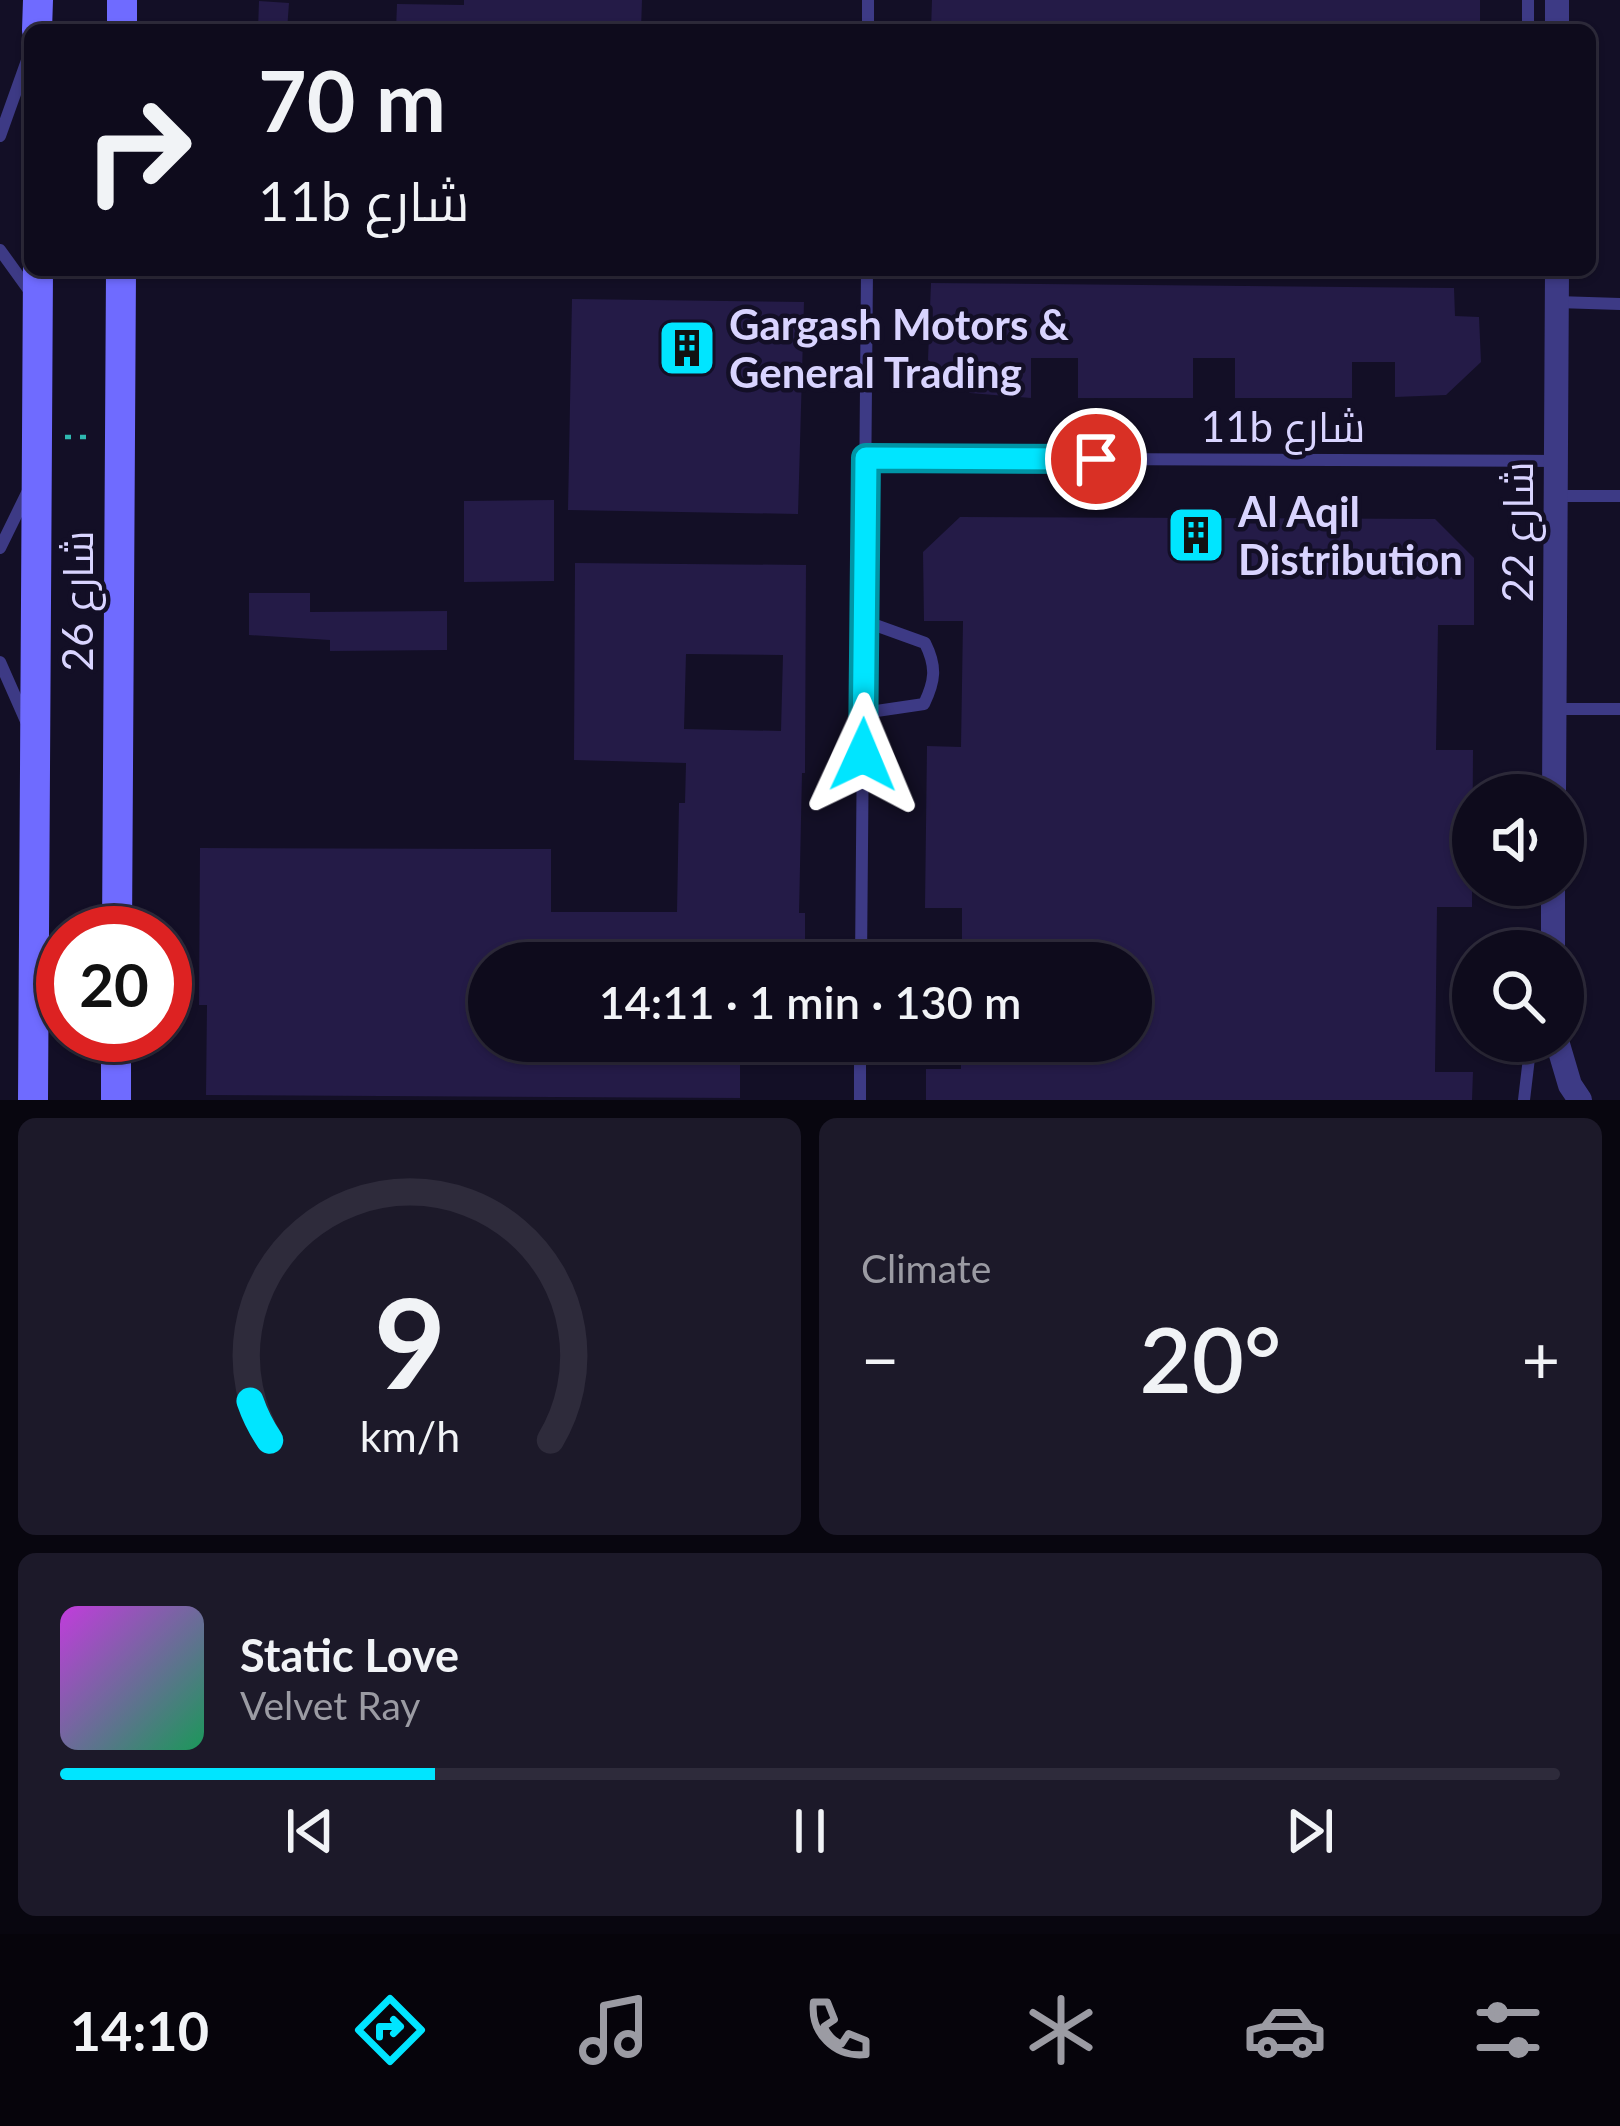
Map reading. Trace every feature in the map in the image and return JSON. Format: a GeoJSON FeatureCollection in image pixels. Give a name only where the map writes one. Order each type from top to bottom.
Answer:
{"type":"FeatureCollection","features":[{"type":"Feature","properties":{"kind":"main road","name":"شارع 26"},"geometry":{"type":"LineString","coordinates":[[33,1100],[38,276]]}},
{"type":"Feature","properties":{"kind":"main road","name":"شارع 26"},"geometry":{"type":"LineString","coordinates":[[116,906],[121,276]]}},
{"type":"Feature","properties":{"kind":"main road"},"geometry":{"type":"LineString","coordinates":[[116,1062],[116,1100]]}},
{"type":"Feature","properties":{"kind":"street","name":"شارع 22"},"geometry":{"type":"LineString","coordinates":[[1554,774],[1557,276]]}},
{"type":"Feature","properties":{"kind":"street"},"geometry":{"type":"LineString","coordinates":[[1564,1062],[1575,1092]]}},
{"type":"Feature","properties":{"kind":"lane"},"geometry":{"type":"LineString","coordinates":[[0,136],[24,64]]}},
{"type":"Feature","properties":{"kind":"lane"},"geometry":{"type":"LineString","coordinates":[[0,250],[38,302]]}},
{"type":"Feature","properties":{"kind":"lane"},"geometry":{"type":"LineString","coordinates":[[861,942],[867,276]]}},
{"type":"Feature","properties":{"kind":"lane"},"geometry":{"type":"LineString","coordinates":[[1557,302],[1620,304]]}},
{"type":"Feature","properties":{"kind":"lane"},"geometry":{"type":"LineString","coordinates":[[0,548],[38,452]]}},
{"type":"Feature","properties":{"kind":"lane","name":"11b شارع"},"geometry":{"type":"LineString","coordinates":[[866,458],[1556,460]]}},
{"type":"Feature","properties":{"kind":"lane"},"geometry":{"type":"LineString","coordinates":[[1556,496],[1620,496]]}},
{"type":"Feature","properties":{"kind":"lane"},"geometry":{"type":"LineString","coordinates":[[863,713],[925,704],[935,682],[934,660],[925,643],[864,622]]}},
{"type":"Feature","properties":{"kind":"lane"},"geometry":{"type":"LineString","coordinates":[[0,662],[34,740]]}},
{"type":"Feature","properties":{"kind":"lane"},"geometry":{"type":"LineString","coordinates":[[1555,709],[1620,709]]}},
{"type":"Feature","properties":{"kind":"lane"},"geometry":{"type":"LineString","coordinates":[[860,1062],[860,1100]]}},
{"type":"Feature","properties":{"kind":"lane"},"geometry":{"type":"LineString","coordinates":[[1524,1100],[1529,1062]]}},
{"type":"Feature","properties":{"kind":"path"},"geometry":{"type":"LineString","coordinates":[[38,452],[119,438]]}},
{"type":"Feature","properties":{"kind":"building"},"geometry":{"type":"Polygon","coordinates":[[[464,0],[642,0],[641,24],[396,24],[397,4],[464,5],[464,0]]]}},
{"type":"Feature","properties":{"kind":"building"},"geometry":{"type":"Polygon","coordinates":[[[932,0],[1480,0],[1480,24],[931,24],[932,0]]]}},
{"type":"Feature","properties":{"kind":"building"},"geometry":{"type":"Polygon","coordinates":[[[259,1],[289,3],[287,24],[258,24],[259,1]]]}},
{"type":"Feature","properties":{"kind":"building"},"geometry":{"type":"Polygon","coordinates":[[[931,283],[1454,288],[1455,316],[1479,317],[1481,362],[1446,395],[1395,397],[1395,362],[1352,362],[1352,398],[1235,398],[1235,358],[1193,358],[1193,398],[1078,398],[1078,358],[1031,358],[1031,398],[970,393],[928,360],[931,283]]]}},
{"type":"Feature","properties":{"kind":"building"},"geometry":{"type":"Polygon","coordinates":[[[572,299],[804,302],[798,514],[568,510],[572,299]]]}},
{"type":"Feature","properties":{"kind":"building"},"geometry":{"type":"Polygon","coordinates":[[[554,500],[554,581],[464,582],[464,501],[554,500]]]}},
{"type":"Feature","properties":{"kind":"building"},"geometry":{"type":"Polygon","coordinates":[[[960,517],[1435,519],[1474,558],[1474,625],[1438,625],[1436,750],[1473,750],[1473,774],[1452,774],[1452,906],[1472,907],[1437,907],[1435,1072],[1473,1072],[1472,1100],[926,1100],[926,1069],[961,1069],[961,1062],[1152,1062],[1152,942],[962,942],[962,908],[925,908],[927,746],[961,747],[963,621],[924,621],[923,552],[960,517]]]}},
{"type":"Feature","properties":{"kind":"building"},"geometry":{"type":"Polygon","coordinates":[[[575,563],[806,565],[799,913],[805,913],[805,942],[468,942],[468,1062],[787,1062],[740,1063],[740,1098],[206,1095],[207,1005],[199,1005],[200,848],[551,849],[551,912],[677,912],[679,803],[685,803],[686,763],[574,760],[575,563]],[[686,654],[684,729],[781,731],[783,655],[686,654]]]}},
{"type":"Feature","properties":{"kind":"building"},"geometry":{"type":"Polygon","coordinates":[[[249,593],[310,593],[310,612],[447,611],[447,650],[330,651],[330,640],[249,635],[249,593]]]}},
{"type":"Feature","properties":{"kind":"place","name":"Gargash Motors & General Trading"},"geometry":{"type":"Point","coordinates":[687,348]}},
{"type":"Feature","properties":{"kind":"place","name":"Al Aqil Distribution"},"geometry":{"type":"Point","coordinates":[1196,535]}},
{"type":"Feature","properties":{"kind":"route"},"geometry":{"type":"LineString","coordinates":[[863,755],[866,458],[1096,459]]}}]}
